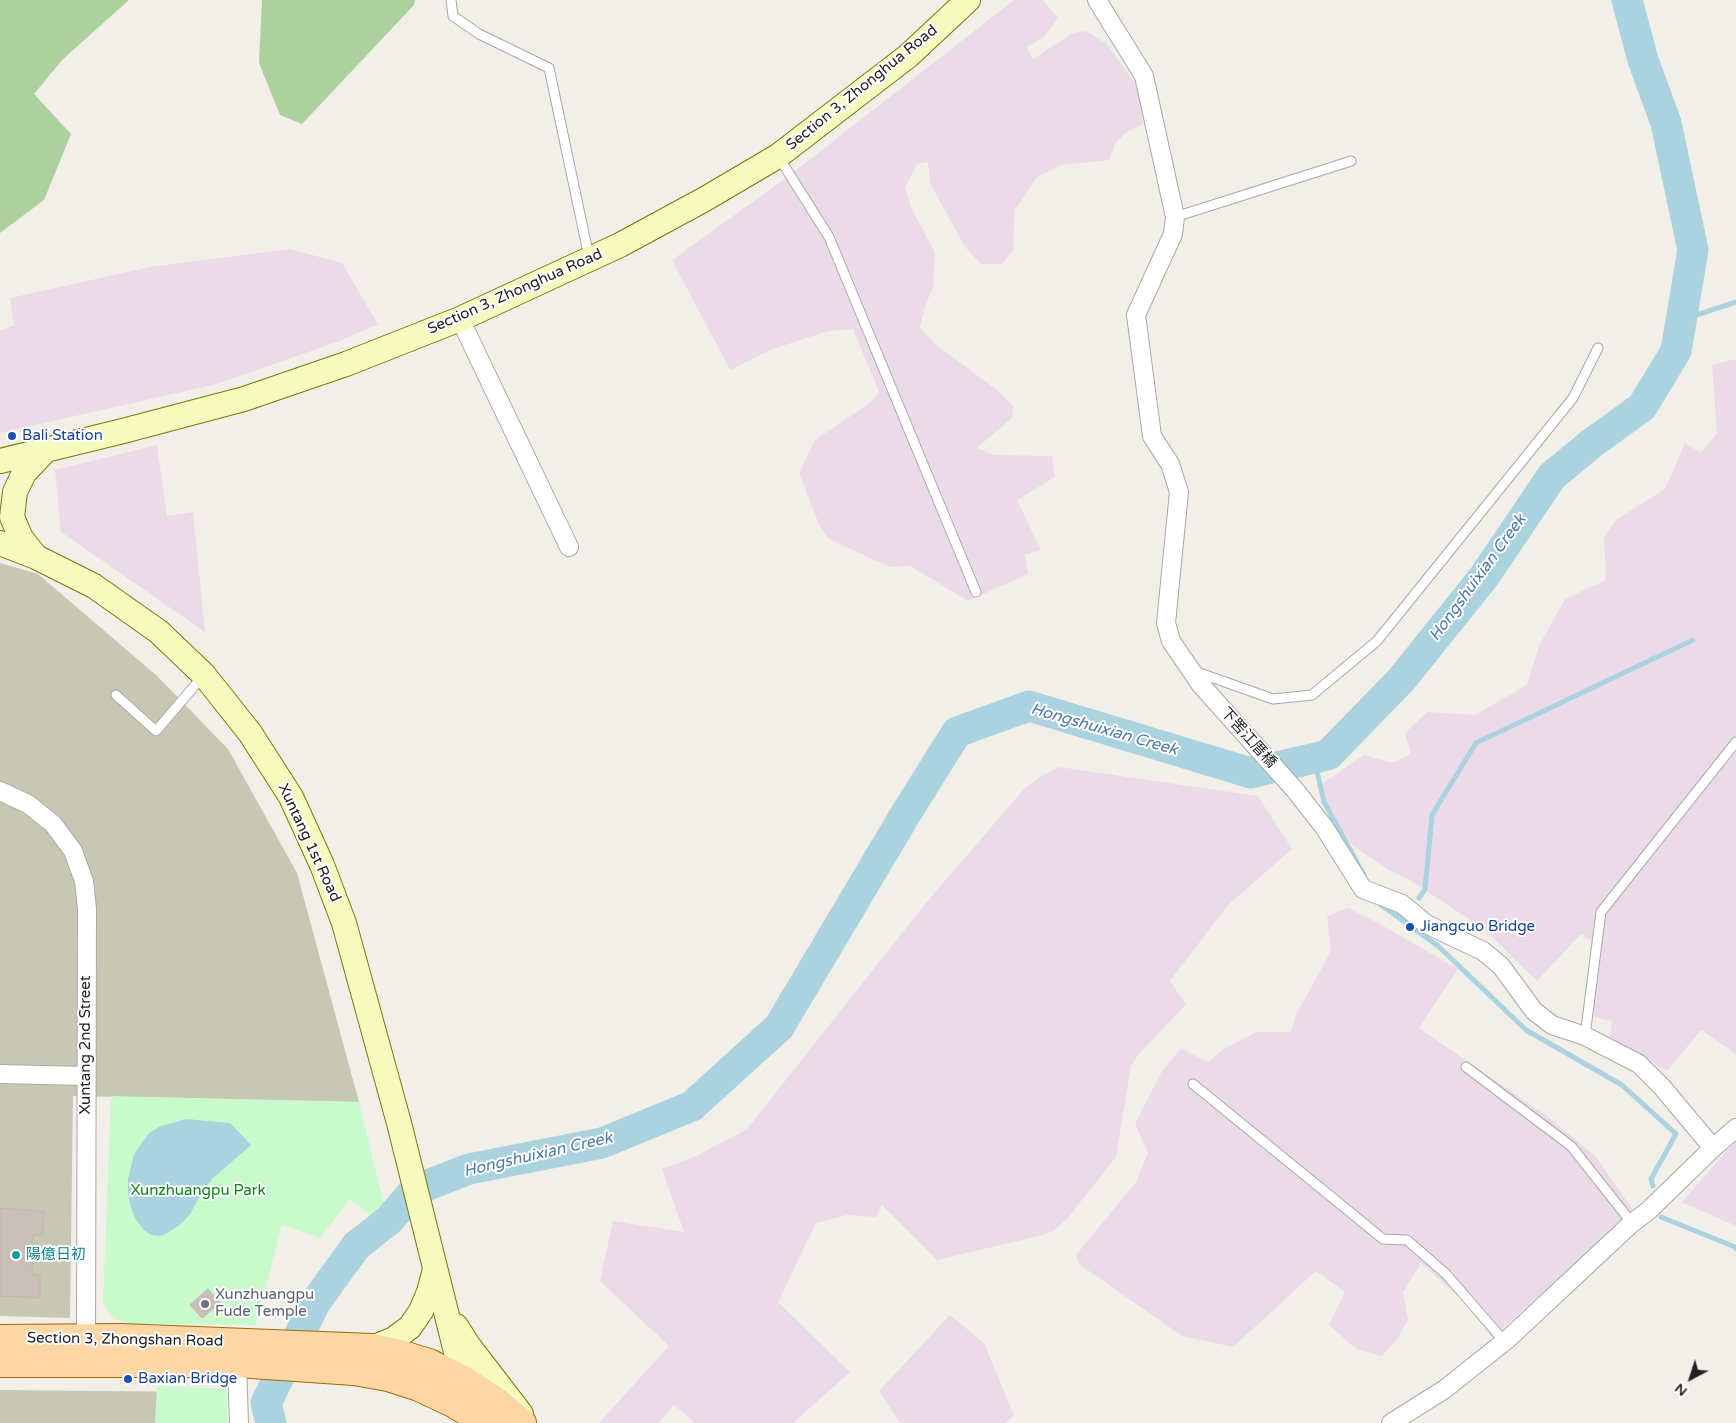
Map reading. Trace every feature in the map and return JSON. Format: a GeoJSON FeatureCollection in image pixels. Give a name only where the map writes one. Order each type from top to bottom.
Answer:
{"type":"FeatureCollection","features":[{"type":"Feature","properties":{"kind":"main road","name":"Section 3, Zhongshan Road"},"geometry":{"type":"LineString","coordinates":[[0,1339],[86,1338],[245,1356]]}},
{"type":"Feature","properties":{"kind":"main road"},"geometry":{"type":"LineString","coordinates":[[245,1356],[360,1355],[388,1377],[419,1387],[458,1391],[497,1402],[522,1423]]}},
{"type":"Feature","properties":{"kind":"main road","name":"Section 3, Zhongshan Road"},"geometry":{"type":"LineString","coordinates":[[0,1363],[245,1356]]}},
{"type":"Feature","properties":{"kind":"main road"},"geometry":{"type":"LineString","coordinates":[[458,1391],[486,1423]]}},
{"type":"Feature","properties":{"kind":"street","name":"Section 3, Zhonghua Road"},"geometry":{"type":"LineString","coordinates":[[0,461],[45,451],[244,398],[346,364],[460,319],[620,244],[705,199],[778,156],[908,56],[968,0]]}},
{"type":"Feature","properties":{"kind":"street"},"geometry":{"type":"LineString","coordinates":[[1098,0],[1144,76],[1175,217]]}},
{"type":"Feature","properties":{"kind":"street","name":"下罟江厝橋"},"geometry":{"type":"LineString","coordinates":[[1175,217],[1173,234],[1136,315],[1152,436],[1170,464],[1179,492],[1166,623],[1171,641],[1200,685],[1296,790],[1324,827],[1363,889],[1402,904],[1426,924],[1483,951],[1501,966],[1534,1011],[1552,1025],[1585,1036],[1638,1064],[1662,1086],[1713,1148]]}},
{"type":"Feature","properties":{"kind":"street"},"geometry":{"type":"LineString","coordinates":[[460,319],[569,547]]}},
{"type":"Feature","properties":{"kind":"street"},"geometry":{"type":"LineString","coordinates":[[36,557],[21,538],[12,517],[15,492],[24,473],[45,451]]}},
{"type":"Feature","properties":{"kind":"street","name":"Xuntang 1st Road"},"geometry":{"type":"LineString","coordinates":[[0,544],[36,557],[94,586],[159,632],[204,675],[250,733],[286,789],[322,865],[344,923],[399,1123],[435,1270]]}},
{"type":"Feature","properties":{"kind":"street","name":"Xuntang 2nd Street"},"geometry":{"type":"LineString","coordinates":[[0,791],[28,804],[52,824],[73,851],[84,881],[87,909],[86,1338]]}},
{"type":"Feature","properties":{"kind":"street"},"geometry":{"type":"LineString","coordinates":[[0,1074],[86,1076]]}},
{"type":"Feature","properties":{"kind":"street"},"geometry":{"type":"LineString","coordinates":[[1391,1423],[1444,1389],[1504,1341],[1632,1223],[1648,1211],[1736,1128]]}},
{"type":"Feature","properties":{"kind":"street"},"geometry":{"type":"LineString","coordinates":[[435,1270],[446,1310],[458,1391]]}},
{"type":"Feature","properties":{"kind":"street"},"geometry":{"type":"LineString","coordinates":[[360,1355],[394,1339],[410,1327],[422,1311],[435,1270]]}},
{"type":"Feature","properties":{"kind":"street"},"geometry":{"type":"LineString","coordinates":[[446,1310],[468,1345],[528,1423]]}},
{"type":"Feature","properties":{"kind":"street"},"geometry":{"type":"LineString","coordinates":[[239,1423],[245,1356]]}},
{"type":"Feature","properties":{"kind":"lane"},"geometry":{"type":"LineString","coordinates":[[451,0],[454,16],[472,30],[549,68],[589,258]]}},
{"type":"Feature","properties":{"kind":"lane"},"geometry":{"type":"LineString","coordinates":[[778,156],[829,237],[976,592]]}},
{"type":"Feature","properties":{"kind":"lane"},"geometry":{"type":"LineString","coordinates":[[1175,217],[1351,161]]}},
{"type":"Feature","properties":{"kind":"lane"},"geometry":{"type":"LineString","coordinates":[[1189,669],[1273,699],[1312,695],[1377,641],[1573,398],[1598,348]]}},
{"type":"Feature","properties":{"kind":"lane"},"geometry":{"type":"LineString","coordinates":[[116,695],[156,731],[204,675]]}},
{"type":"Feature","properties":{"kind":"lane"},"geometry":{"type":"LineString","coordinates":[[1585,1036],[1600,912],[1736,742]]}},
{"type":"Feature","properties":{"kind":"lane"},"geometry":{"type":"LineString","coordinates":[[1466,1067],[1571,1146],[1632,1223]]}},
{"type":"Feature","properties":{"kind":"lane"},"geometry":{"type":"LineString","coordinates":[[1192,1084],[1383,1239],[1408,1240],[1446,1274],[1504,1341]]}},
{"type":"Feature","properties":{"kind":"shaded area"},"geometry":{"type":"Polygon","coordinates":[[[1014,0],[1043,0],[1058,18],[1044,37],[1027,47],[1033,59],[1073,33],[1086,31],[1107,44],[1139,89],[1143,124],[1127,132],[1116,142],[1109,160],[1062,165],[1037,177],[1015,210],[1013,250],[1002,264],[981,264],[965,247],[930,183],[928,162],[917,164],[905,188],[911,207],[935,253],[933,287],[920,327],[934,343],[997,390],[1013,406],[1012,418],[977,448],[994,455],[1052,456],[1055,477],[1017,500],[1041,550],[1025,555],[1028,574],[968,601],[910,566],[890,567],[829,539],[820,527],[799,473],[815,440],[873,401],[879,392],[853,329],[828,331],[770,350],[730,370],[672,260],[786,178],[1014,0]]]}},
{"type":"Feature","properties":{"kind":"shaded area"},"geometry":{"type":"Polygon","coordinates":[[[290,249],[342,263],[378,324],[337,342],[217,384],[0,433],[0,331],[14,325],[10,298],[150,267],[290,249]]]}},
{"type":"Feature","properties":{"kind":"shaded area"},"geometry":{"type":"Polygon","coordinates":[[[1736,359],[1736,1054],[1701,1030],[1667,1071],[1610,1037],[1612,1021],[1584,1015],[1594,951],[1591,941],[1581,934],[1537,981],[1484,929],[1410,880],[1389,870],[1341,835],[1317,787],[1364,755],[1392,763],[1411,754],[1405,733],[1427,712],[1475,715],[1527,685],[1539,646],[1565,599],[1606,580],[1604,537],[1616,520],[1665,489],[1685,443],[1701,453],[1717,433],[1712,365],[1736,359]]]}},
{"type":"Feature","properties":{"kind":"shaded area"},"geometry":{"type":"Polygon","coordinates":[[[157,445],[167,516],[193,512],[205,632],[61,532],[55,470],[157,445]]]}},
{"type":"Feature","properties":{"kind":"shaded area"},"geometry":{"type":"Polygon","coordinates":[[[0,563],[38,574],[157,676],[228,749],[297,873],[359,1102],[73,1096],[70,1318],[0,1316],[0,563]]]}},
{"type":"Feature","properties":{"kind":"shaded area"},"geometry":{"type":"Polygon","coordinates":[[[1059,767],[1258,796],[1292,849],[1228,905],[1170,981],[1186,1004],[1138,1055],[1131,1066],[1116,1157],[1067,1219],[1053,1231],[937,1260],[882,1205],[876,1217],[847,1215],[816,1223],[778,1302],[850,1372],[793,1423],[695,1423],[674,1405],[658,1423],[599,1423],[669,1346],[600,1281],[613,1221],[684,1232],[662,1169],[696,1156],[747,1129],[925,904],[1025,788],[1059,767]]]}},
{"type":"Feature","properties":{"kind":"shaded area"},"geometry":{"type":"Polygon","coordinates":[[[1348,908],[1380,924],[1458,969],[1419,1028],[1550,1118],[1596,1157],[1635,1213],[1491,1338],[1470,1307],[1421,1263],[1403,1292],[1408,1320],[1395,1342],[1382,1356],[1356,1349],[1329,1325],[1345,1292],[1316,1271],[1233,1347],[1182,1336],[1079,1264],[1076,1255],[1136,1182],[1148,1153],[1135,1124],[1161,1073],[1181,1048],[1208,1062],[1224,1049],[1256,1032],[1291,1032],[1296,1015],[1331,951],[1327,916],[1348,908]]]}},
{"type":"Feature","properties":{"kind":"shaded area"},"geometry":{"type":"Polygon","coordinates":[[[1736,1140],[1736,1226],[1682,1202],[1736,1140]]]}},
{"type":"Feature","properties":{"kind":"shaded area"},"geometry":{"type":"Polygon","coordinates":[[[950,1315],[984,1343],[1014,1415],[1005,1423],[900,1423],[879,1391],[950,1315]]]}},
{"type":"Feature","properties":{"kind":"shaded area"},"geometry":{"type":"Polygon","coordinates":[[[0,1390],[212,1392],[208,1423],[0,1423],[0,1390]]]}},
{"type":"Feature","properties":{"kind":"green space"},"geometry":{"type":"Polygon","coordinates":[[[0,0],[129,0],[63,59],[34,94],[71,134],[44,200],[0,233],[0,0]]]}},
{"type":"Feature","properties":{"kind":"green space"},"geometry":{"type":"Polygon","coordinates":[[[262,0],[415,0],[414,5],[302,124],[280,115],[259,63],[262,0]]]}},
{"type":"Feature","properties":{"kind":"green space","name":"Xunzhuangpu Park"},"geometry":{"type":"Polygon","coordinates":[[[111,1096],[359,1102],[386,1212],[377,1220],[350,1199],[320,1238],[282,1225],[256,1325],[133,1324],[114,1319],[103,1303],[111,1096]]]}},
{"type":"Feature","properties":{"kind":"green space"},"geometry":{"type":"Polygon","coordinates":[[[157,1386],[227,1389],[227,1423],[155,1423],[157,1386]]]}},
{"type":"Feature","properties":{"kind":"water"},"geometry":{"type":"Polygon","coordinates":[[[186,1119],[230,1123],[251,1145],[213,1178],[182,1223],[166,1234],[159,1236],[151,1235],[136,1220],[131,1208],[128,1179],[134,1154],[149,1133],[161,1126],[186,1119]]]}},
{"type":"Feature","properties":{"kind":"building","name":"陽億日初"},"geometry":{"type":"Polygon","coordinates":[[[0,1208],[44,1211],[43,1235],[33,1236],[32,1274],[40,1275],[40,1298],[0,1296],[0,1208]]]}},
{"type":"Feature","properties":{"kind":"building","name":"Xunzhuangpu Fude Temple"},"geometry":{"type":"Polygon","coordinates":[[[208,1289],[220,1303],[202,1318],[190,1305],[208,1289]]]}},
{"type":"Feature","properties":{"kind":"waterway","name":"Hongshuixian Creek"},"geometry":{"type":"LineString","coordinates":[[271,1423],[266,1403],[315,1303],[356,1246],[389,1220],[415,1190],[469,1169],[602,1143],[692,1106],[779,1027],[908,810],[957,732],[1029,706],[1251,773],[1328,755],[1401,680],[1483,578],[1552,476],[1592,443],[1642,407],[1676,351],[1693,250],[1666,123],[1643,60],[1627,0]]}},
{"type":"Feature","properties":{"kind":"waterway"},"geometry":{"type":"LineString","coordinates":[[1681,320],[1736,302]]}},
{"type":"Feature","properties":{"kind":"waterway"},"geometry":{"type":"LineString","coordinates":[[1419,898],[1425,889],[1432,815],[1476,743],[1693,640]]}},
{"type":"Feature","properties":{"kind":"waterway"},"geometry":{"type":"LineString","coordinates":[[1314,758],[1324,802],[1364,875]]}},
{"type":"Feature","properties":{"kind":"waterway"},"geometry":{"type":"LineString","coordinates":[[1381,905],[1438,946],[1526,1030],[1622,1085],[1676,1134],[1651,1179],[1653,1186]]}},
{"type":"Feature","properties":{"kind":"waterway"},"geometry":{"type":"LineString","coordinates":[[1661,1217],[1736,1249]]}},
{"type":"Feature","properties":{"kind":"place","name":"Bali Station"},"geometry":{"type":"Point","coordinates":[12,436]}},
{"type":"Feature","properties":{"kind":"place","name":"Jiangcuo Bridge"},"geometry":{"type":"Point","coordinates":[1410,927]}},
{"type":"Feature","properties":{"kind":"place","name":"陽億日初"},"geometry":{"type":"Point","coordinates":[16,1255]}},
{"type":"Feature","properties":{"kind":"place","name":"Xunzhuangpu Fude Temple"},"geometry":{"type":"Point","coordinates":[205,1304]}},
{"type":"Feature","properties":{"kind":"place","name":"Baxian Bridge"},"geometry":{"type":"Point","coordinates":[128,1379]}}]}
